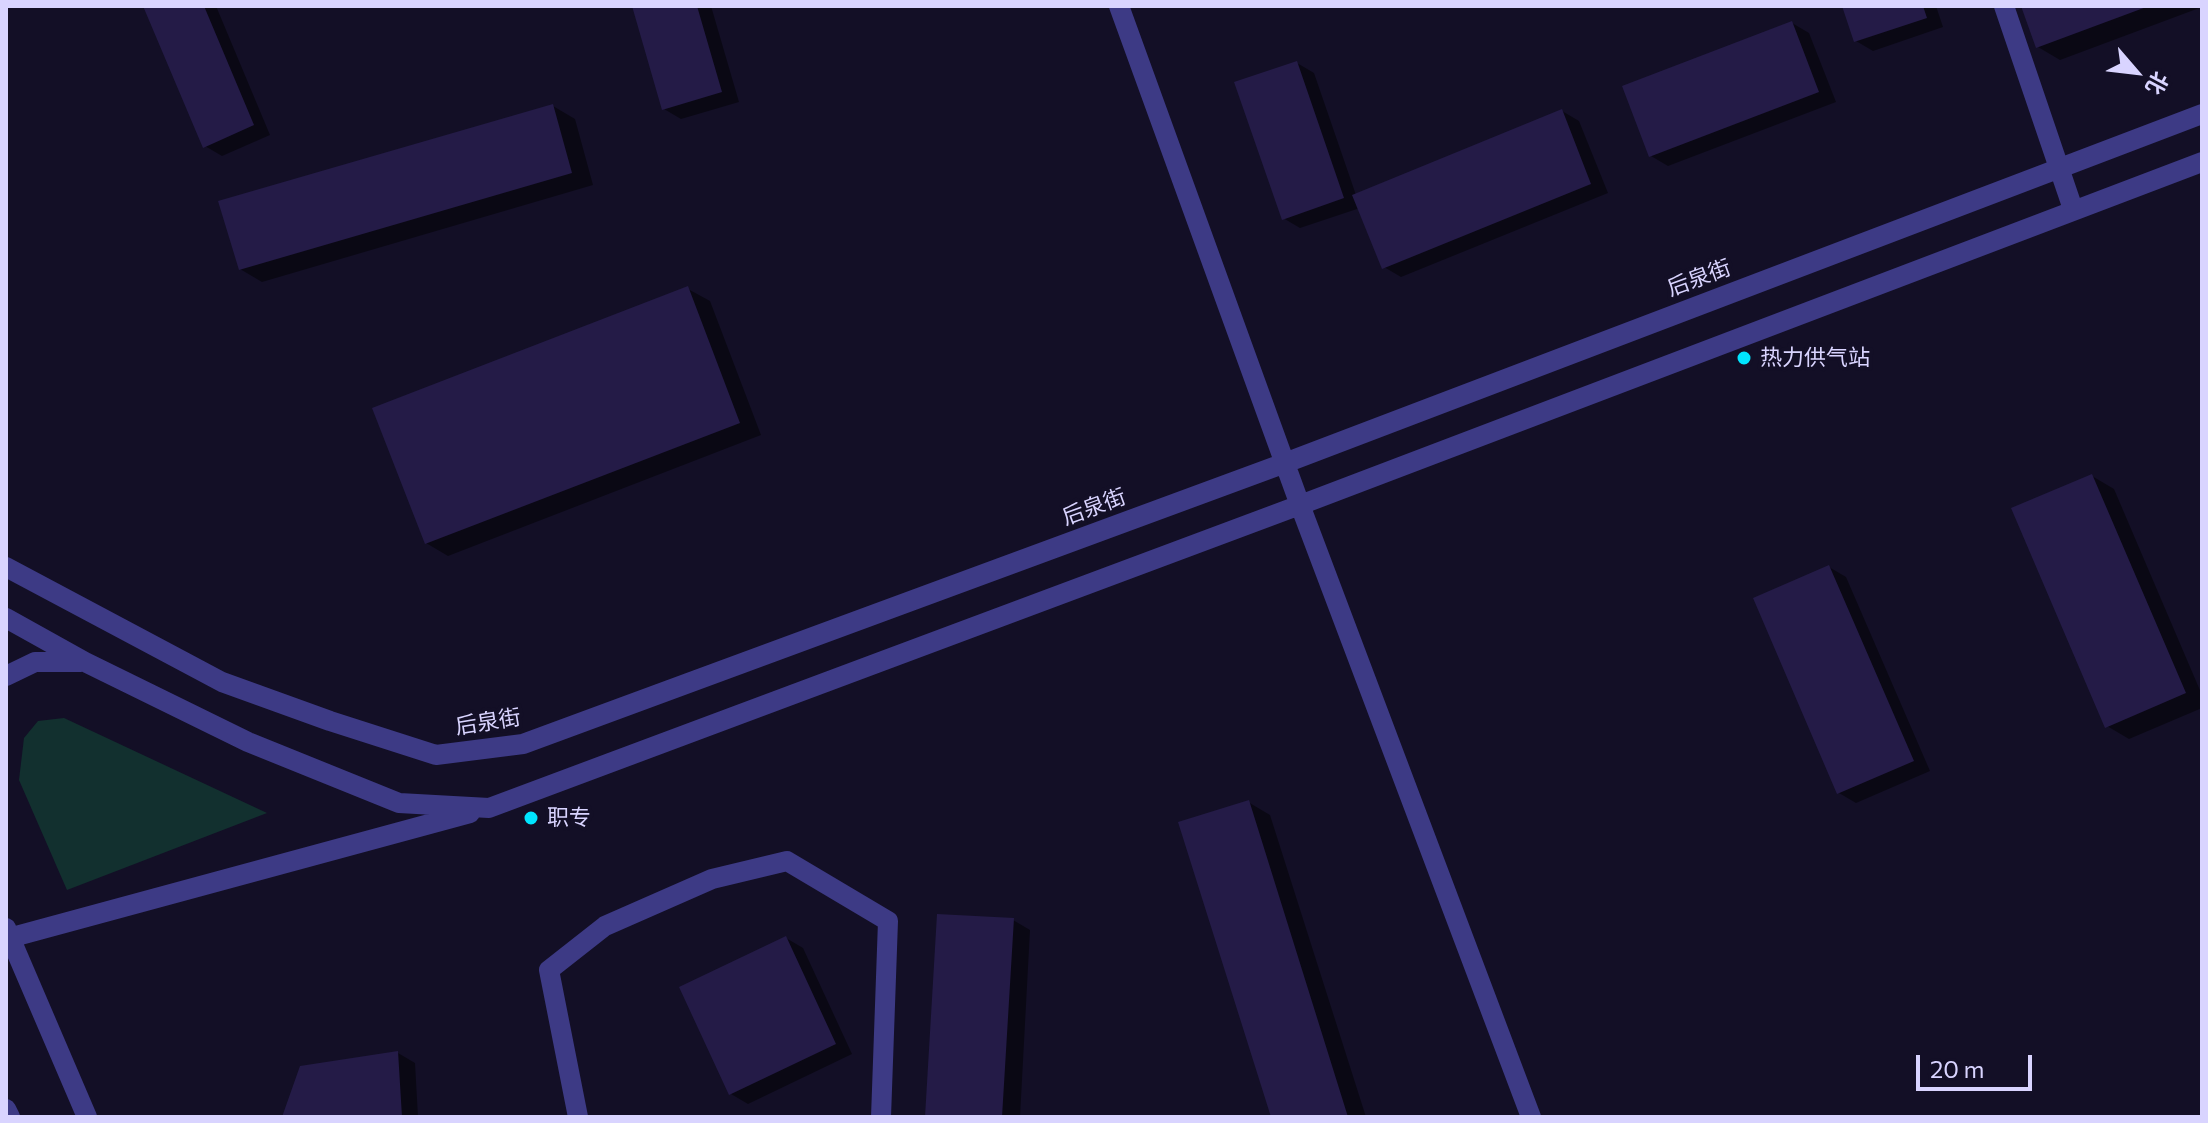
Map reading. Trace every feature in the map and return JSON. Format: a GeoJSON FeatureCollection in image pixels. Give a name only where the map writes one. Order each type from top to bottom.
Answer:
{"type":"FeatureCollection","features":[{"type":"Feature","properties":{"kind":"street"},"geometry":{"type":"LineString","coordinates":[[1119,6],[1300,505],[1531,1117]]}},
{"type":"Feature","properties":{"kind":"street"},"geometry":{"type":"LineString","coordinates":[[2004,6],[2073,209]]}},
{"type":"Feature","properties":{"kind":"street","name":"后泉街"},"geometry":{"type":"LineString","coordinates":[[6,567],[222,682],[436,755],[523,744],[1285,463],[2202,114]]}},
{"type":"Feature","properties":{"kind":"street"},"geometry":{"type":"LineString","coordinates":[[87,1117],[8,933],[489,808],[1300,505],[2202,162]]}},
{"type":"Feature","properties":{"kind":"street"},"geometry":{"type":"LineString","coordinates":[[6,618],[85,662],[248,742],[399,803],[489,808]]}},
{"type":"Feature","properties":{"kind":"street"},"geometry":{"type":"LineString","coordinates":[[6,676],[35,662],[85,662]]}},
{"type":"Feature","properties":{"kind":"street"},"geometry":{"type":"LineString","coordinates":[[578,1117],[549,970],[605,926],[712,879],[787,861],[888,921],[881,1117]]}},
{"type":"Feature","properties":{"kind":"street"},"geometry":{"type":"LineString","coordinates":[[6,1109],[10,1117]]}},
{"type":"Feature","properties":{"kind":"green space"},"geometry":{"type":"Polygon","coordinates":[[[64,718],[267,813],[67,890],[19,780],[24,738],[38,721],[64,718]]]}},
{"type":"Feature","properties":{"kind":"building"},"geometry":{"type":"Polygon","coordinates":[[[143,6],[204,6],[254,125],[203,148],[143,6]]]}},
{"type":"Feature","properties":{"kind":"building"},"geometry":{"type":"Polygon","coordinates":[[[632,6],[697,6],[722,92],[662,110],[632,6]]]}},
{"type":"Feature","properties":{"kind":"building"},"geometry":{"type":"Polygon","coordinates":[[[1842,6],[1923,6],[1927,18],[1854,42],[1842,6]]]}},
{"type":"Feature","properties":{"kind":"building"},"geometry":{"type":"Polygon","coordinates":[[[2021,6],[2149,6],[2036,48],[2021,6]]]}},
{"type":"Feature","properties":{"kind":"building"},"geometry":{"type":"Polygon","coordinates":[[[1792,21],[1819,92],[1649,157],[1622,86],[1792,21]]]}},
{"type":"Feature","properties":{"kind":"building"},"geometry":{"type":"Polygon","coordinates":[[[1297,61],[1344,198],[1282,220],[1234,82],[1297,61]]]}},
{"type":"Feature","properties":{"kind":"building"},"geometry":{"type":"Polygon","coordinates":[[[553,104],[572,173],[239,270],[218,201],[553,104]]]}},
{"type":"Feature","properties":{"kind":"building"},"geometry":{"type":"Polygon","coordinates":[[[1562,109],[1591,184],[1382,269],[1352,195],[1562,109]]]}},
{"type":"Feature","properties":{"kind":"building"},"geometry":{"type":"Polygon","coordinates":[[[688,286],[740,423],[425,544],[372,408],[688,286]]]}},
{"type":"Feature","properties":{"kind":"building"},"geometry":{"type":"Polygon","coordinates":[[[2092,474],[2186,693],[2105,728],[2011,508],[2092,474]]]}},
{"type":"Feature","properties":{"kind":"building"},"geometry":{"type":"Polygon","coordinates":[[[1829,565],[1914,761],[1837,794],[1753,598],[1829,565]]]}},
{"type":"Feature","properties":{"kind":"building"},"geometry":{"type":"Polygon","coordinates":[[[1249,800],[1348,1117],[1271,1117],[1178,822],[1249,800]]]}},
{"type":"Feature","properties":{"kind":"building"},"geometry":{"type":"Polygon","coordinates":[[[937,914],[1014,918],[1002,1117],[925,1117],[937,914]]]}},
{"type":"Feature","properties":{"kind":"building"},"geometry":{"type":"Polygon","coordinates":[[[786,936],[836,1044],[729,1095],[679,987],[786,936]]]}},
{"type":"Feature","properties":{"kind":"building"},"geometry":{"type":"Polygon","coordinates":[[[398,1051],[402,1117],[282,1117],[300,1066],[398,1051]]]}},
{"type":"Feature","properties":{"kind":"place","name":"热力供气站"},"geometry":{"type":"Point","coordinates":[1744,358]}},
{"type":"Feature","properties":{"kind":"place","name":"职专"},"geometry":{"type":"Point","coordinates":[531,818]}}]}
